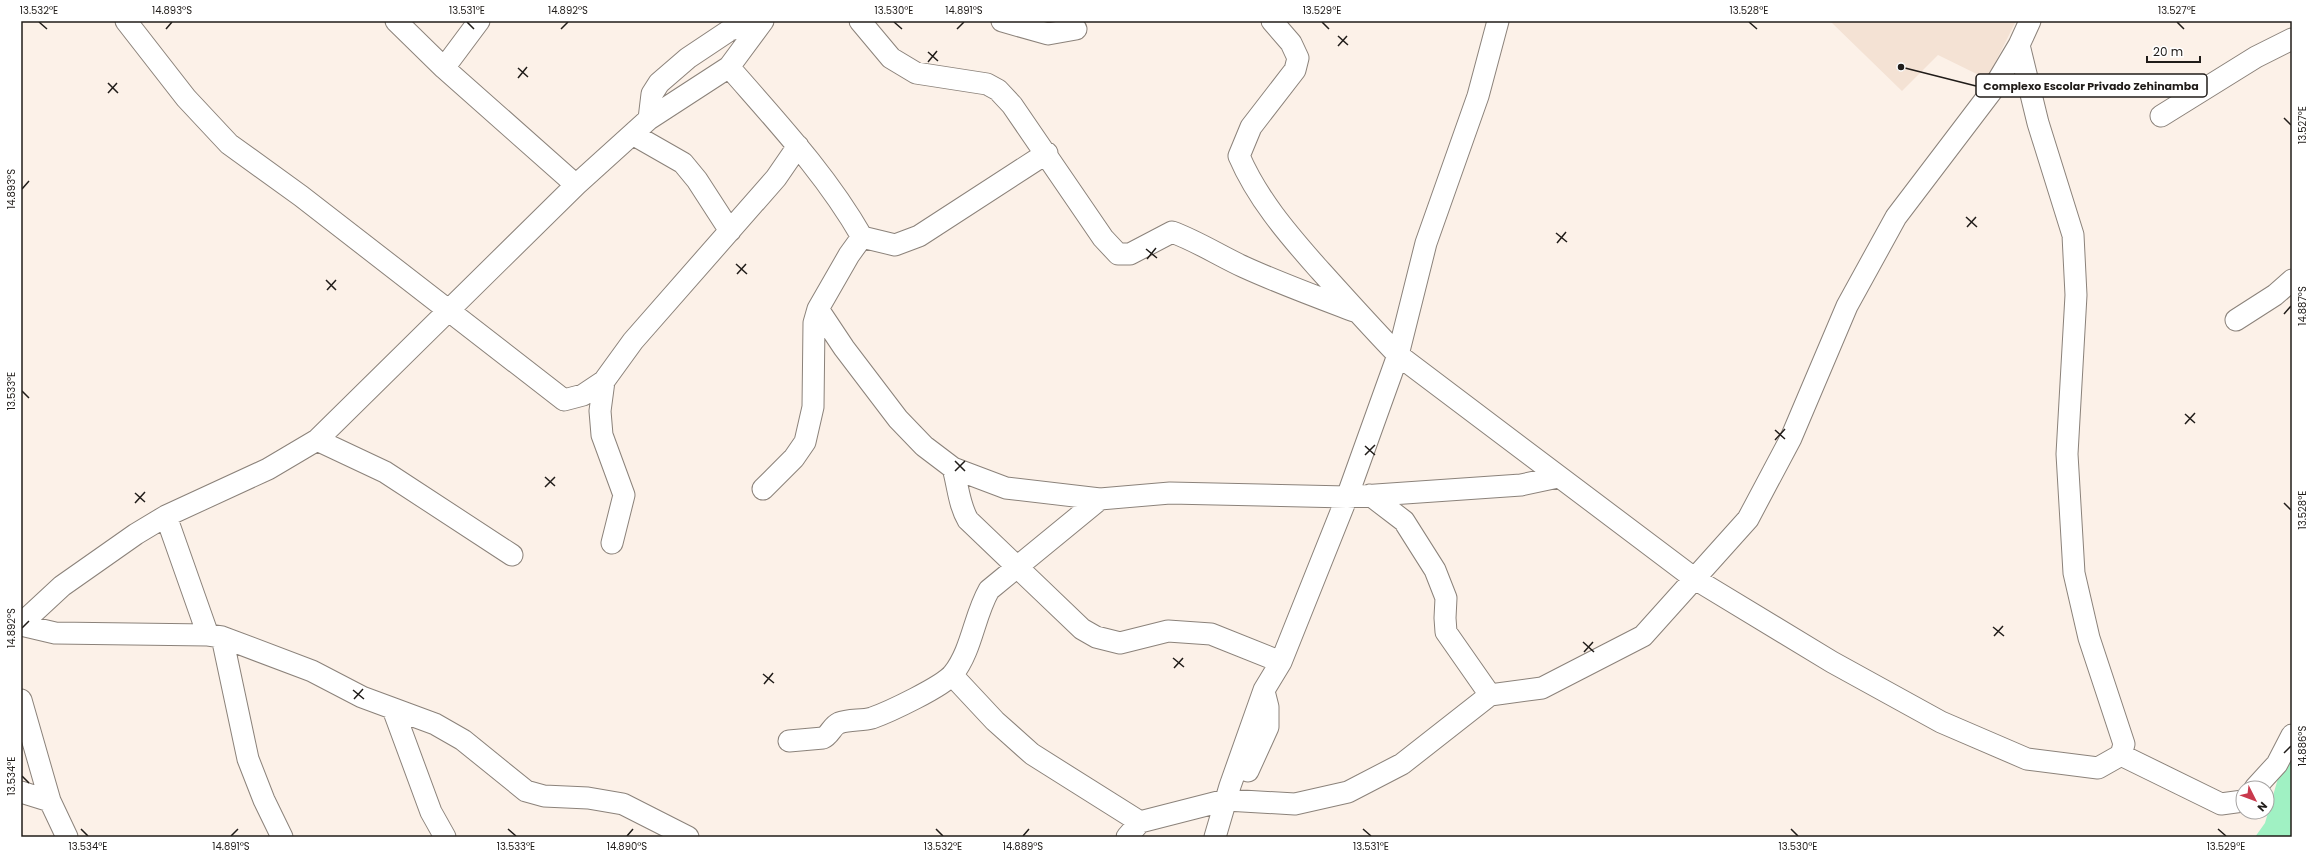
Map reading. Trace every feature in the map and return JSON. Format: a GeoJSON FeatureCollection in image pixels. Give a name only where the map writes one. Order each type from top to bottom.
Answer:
{"type":"FeatureCollection","features":[{"type":"Feature","properties":{"kind":"street"},"geometry":{"type":"LineString","coordinates":[[126,21],[186,98],[229,144],[300,196],[564,400],[583,395],[604,381],[633,341],[776,178],[798,146]]}},
{"type":"Feature","properties":{"kind":"street"},"geometry":{"type":"LineString","coordinates":[[396,21],[444,68],[576,185]]}},
{"type":"Feature","properties":{"kind":"street"},"geometry":{"type":"LineString","coordinates":[[444,68],[479,21]]}},
{"type":"Feature","properties":{"kind":"street"},"geometry":{"type":"LineString","coordinates":[[21,624],[62,586],[166,516],[268,469],[317,440],[576,185],[634,135],[649,119],[728,67],[762,21]]}},
{"type":"Feature","properties":{"kind":"street"},"geometry":{"type":"LineString","coordinates":[[649,119],[652,94],[659,83],[688,58],[730,30],[762,21]]}},
{"type":"Feature","properties":{"kind":"street"},"geometry":{"type":"LineString","coordinates":[[860,21],[891,58],[916,73],[987,84],[998,90],[1012,105],[1047,153],[1103,238],[1118,254],[1130,254],[1172,232],[1186,237],[1215,254],[1250,270],[1358,313]]}},
{"type":"Feature","properties":{"kind":"street"},"geometry":{"type":"LineString","coordinates":[[1002,21],[1048,34],[1076,29]]}},
{"type":"Feature","properties":{"kind":"street"},"geometry":{"type":"LineString","coordinates":[[1272,21],[1291,43],[1298,58],[1295,70],[1251,127],[1238,156],[1249,180],[1281,226],[1358,313],[1398,355],[1695,579],[1832,662],[1941,722],[2027,759],[2098,768],[2121,755],[2124,744],[2089,638],[2074,573],[2067,454],[2076,295],[2073,235],[2038,123],[2019,45]]}},
{"type":"Feature","properties":{"kind":"street"},"geometry":{"type":"LineString","coordinates":[[952,675],[995,721],[1032,754],[1134,830],[1228,793],[1251,769],[1268,727],[1268,707],[1264,690],[1281,662],[1347,497],[1398,355],[1426,243],[1478,96],[1498,21]]}},
{"type":"Feature","properties":{"kind":"street"},"geometry":{"type":"LineString","coordinates":[[1228,793],[1295,804],[1348,792],[1402,764],[1490,695],[1542,688],[1643,636],[1748,519],[1792,438],[1847,306],[1896,217],[1991,92],[2019,45],[2030,21]]}},
{"type":"Feature","properties":{"kind":"street"},"geometry":{"type":"LineString","coordinates":[[2161,116],[2256,57],[2292,39]]}},
{"type":"Feature","properties":{"kind":"street"},"geometry":{"type":"LineString","coordinates":[[728,67],[798,146],[847,210],[862,237],[895,245],[919,236],[1047,153]]}},
{"type":"Feature","properties":{"kind":"street"},"geometry":{"type":"LineString","coordinates":[[634,135],[683,163],[697,180],[730,231]]}},
{"type":"Feature","properties":{"kind":"street"},"geometry":{"type":"LineString","coordinates":[[763,489],[794,458],[805,442],[813,406],[814,323],[818,309],[849,255],[862,237]]}},
{"type":"Feature","properties":{"kind":"street"},"geometry":{"type":"LineString","coordinates":[[2236,320],[2275,295],[2292,280]]}},
{"type":"Feature","properties":{"kind":"street"},"geometry":{"type":"LineString","coordinates":[[818,309],[844,348],[898,420],[924,446],[953,468],[1006,488],[1100,499],[1170,493],[1347,497],[1521,485],[1558,477]]}},
{"type":"Feature","properties":{"kind":"street"},"geometry":{"type":"LineString","coordinates":[[604,381],[600,411],[602,435],[624,495],[612,543]]}},
{"type":"Feature","properties":{"kind":"street"},"geometry":{"type":"LineString","coordinates":[[317,440],[385,472],[512,555]]}},
{"type":"Feature","properties":{"kind":"street"},"geometry":{"type":"LineString","coordinates":[[953,468],[959,488],[962,509],[968,520],[1082,628],[1096,637],[1120,643],[1168,631],[1194,631],[1211,634],[1281,662]]}},
{"type":"Feature","properties":{"kind":"street"},"geometry":{"type":"LineString","coordinates":[[1399,493],[1404,521]]}},
{"type":"Feature","properties":{"kind":"street"},"geometry":{"type":"LineString","coordinates":[[1370,495],[1404,521],[1442,583],[1446,598],[1444,618],[1446,632],[1490,695]]}},
{"type":"Feature","properties":{"kind":"street"},"geometry":{"type":"LineString","coordinates":[[790,740],[823,738],[828,736],[838,724],[871,718],[898,708],[952,675],[963,658],[983,601],[989,590],[1002,581],[1017,566],[1100,499]]}},
{"type":"Feature","properties":{"kind":"street"},"geometry":{"type":"LineString","coordinates":[[166,516],[215,636],[248,759],[264,800],[282,837]]}},
{"type":"Feature","properties":{"kind":"street"},"geometry":{"type":"LineString","coordinates":[[21,624],[55,633],[215,636],[312,671],[362,697],[435,724],[463,740],[526,791],[544,796],[588,798],[623,804],[688,837]]}},
{"type":"Feature","properties":{"kind":"street"},"geometry":{"type":"LineString","coordinates":[[21,700],[50,801],[67,837]]}},
{"type":"Feature","properties":{"kind":"street"},"geometry":{"type":"LineString","coordinates":[[393,709],[431,812],[445,837]]}},
{"type":"Feature","properties":{"kind":"street"},"geometry":{"type":"LineString","coordinates":[[2262,780],[2277,764],[2292,735]]}},
{"type":"Feature","properties":{"kind":"street"},"geometry":{"type":"LineString","coordinates":[[2121,755],[2221,804],[2235,802]]}},
{"type":"Feature","properties":{"kind":"street"},"geometry":{"type":"LineString","coordinates":[[21,792],[50,801]]}},
{"type":"Feature","properties":{"kind":"street"},"geometry":{"type":"LineString","coordinates":[[1215,837],[1228,793]]}},
{"type":"Feature","properties":{"kind":"shaded area"},"geometry":{"type":"Polygon","coordinates":[[[1830,21],[2016,21],[1987,79],[1938,55],[1902,91],[1830,21]]]}},
{"type":"Feature","properties":{"kind":"green space"},"geometry":{"type":"Polygon","coordinates":[[[2292,735],[2292,837],[2255,837],[2266,820],[2275,820],[2275,789],[2292,735]]]}},
{"type":"Feature","properties":{"kind":"place","name":"Complexo Escolar Privado Zehinamba"},"geometry":{"type":"Point","coordinates":[1901,67]}}]}
